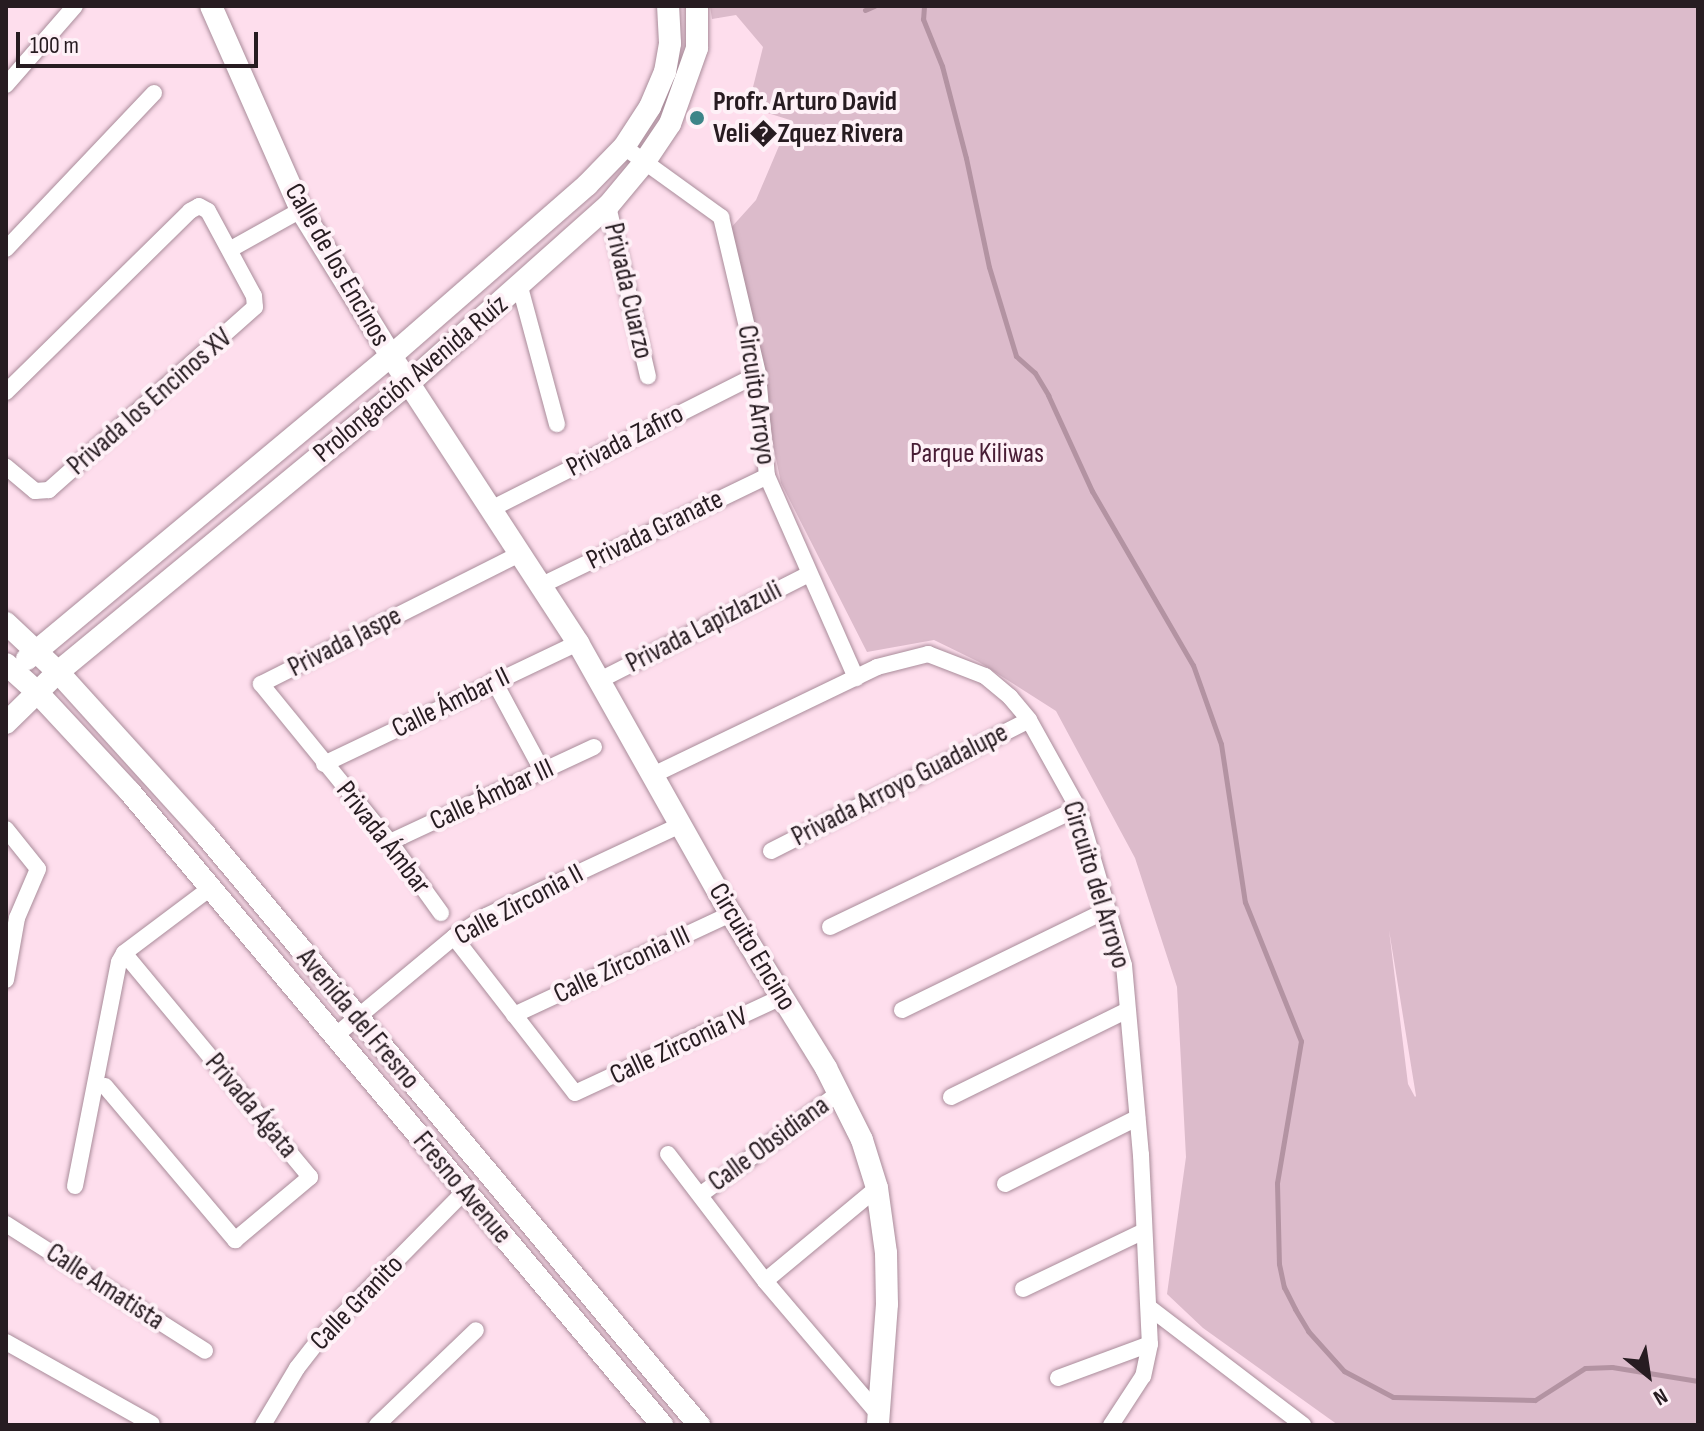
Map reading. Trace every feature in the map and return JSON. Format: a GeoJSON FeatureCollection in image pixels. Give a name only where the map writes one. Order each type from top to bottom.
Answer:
{"type":"FeatureCollection","features":[{"type":"Feature","properties":{"kind":"street"},"geometry":{"type":"LineString","coordinates":[[6,85],[75,6]]}},
{"type":"Feature","properties":{"kind":"street","name":"Calle de los Encinos"},"geometry":{"type":"LineString","coordinates":[[211,6],[301,210],[491,509]]}},
{"type":"Feature","properties":{"kind":"street","name":"Prolongación Avenida Ruíz"},"geometry":{"type":"LineString","coordinates":[[9,672],[391,356],[587,185],[624,147],[650,107],[665,72],[670,43],[668,6]]}},
{"type":"Feature","properties":{"kind":"street","name":"Prolongación Avenida Ruíz"},"geometry":{"type":"LineString","coordinates":[[6,723],[58,672],[409,383],[608,206],[643,164],[670,124],[681,100],[697,48],[697,6]]}},
{"type":"Feature","properties":{"kind":"street"},"geometry":{"type":"LineString","coordinates":[[6,249],[154,93]]}},
{"type":"Feature","properties":{"kind":"street","name":"Circuito Arroyo"},"geometry":{"type":"LineString","coordinates":[[624,147],[643,164],[721,217],[758,374],[767,476],[856,678]]}},
{"type":"Feature","properties":{"kind":"street"},"geometry":{"type":"LineString","coordinates":[[6,392],[190,211],[199,206],[208,211],[231,249],[301,210]]}},
{"type":"Feature","properties":{"kind":"street","name":"Privada Cuarzo"},"geometry":{"type":"LineString","coordinates":[[608,206],[648,376]]}},
{"type":"Feature","properties":{"kind":"street","name":"Privada los Encinos XV"},"geometry":{"type":"LineString","coordinates":[[6,467],[35,491],[42,492],[61,480],[255,307],[254,296],[231,249]]}},
{"type":"Feature","properties":{"kind":"street"},"geometry":{"type":"LineString","coordinates":[[520,287],[557,424]]}},
{"type":"Feature","properties":{"kind":"street","name":"Privada Zafiro"},"geometry":{"type":"LineString","coordinates":[[491,509],[758,374]]}},
{"type":"Feature","properties":{"kind":"street","name":"Privada Granate"},"geometry":{"type":"LineString","coordinates":[[542,585],[767,476]]}},
{"type":"Feature","properties":{"kind":"street","name":"Circuito Encino"},"geometry":{"type":"LineString","coordinates":[[491,509],[600,680],[731,914],[839,1093],[862,1140],[877,1188],[886,1253],[887,1304],[879,1420]]}},
{"type":"Feature","properties":{"kind":"street","name":"Privada Jaspe"},"geometry":{"type":"LineString","coordinates":[[324,764],[261,684],[520,554]]}},
{"type":"Feature","properties":{"kind":"street","name":"Privada Lapizlazuli"},"geometry":{"type":"LineString","coordinates":[[600,680],[809,574]]}},
{"type":"Feature","properties":{"kind":"street","name":"Avenida del Fresno"},"geometry":{"type":"LineString","coordinates":[[6,623],[58,672],[204,833],[699,1425]]}},
{"type":"Feature","properties":{"kind":"street","name":"Calle Ámbar II"},"geometry":{"type":"LineString","coordinates":[[324,764],[578,643]]}},
{"type":"Feature","properties":{"kind":"street","name":"Circuito del Arroyo"},"geometry":{"type":"LineString","coordinates":[[653,775],[856,678],[900,659],[928,654],[985,676],[1010,697],[1029,720],[1078,808],[1124,965],[1137,1118],[1150,1344],[1143,1376],[1111,1425]]}},
{"type":"Feature","properties":{"kind":"street","name":"Fresno Avenue"},"geometry":{"type":"LineString","coordinates":[[9,672],[36,691],[212,887],[662,1425]]}},
{"type":"Feature","properties":{"kind":"street"},"geometry":{"type":"LineString","coordinates":[[494,681],[543,772]]}},
{"type":"Feature","properties":{"kind":"street","name":"Privada Arroyo Guadalupe"},"geometry":{"type":"LineString","coordinates":[[771,851],[1029,720]]}},
{"type":"Feature","properties":{"kind":"street","name":"Calle Ámbar III"},"geometry":{"type":"LineString","coordinates":[[390,842],[594,747]]}},
{"type":"Feature","properties":{"kind":"street","name":"Privada Ámbar"},"geometry":{"type":"LineString","coordinates":[[324,764],[390,842],[441,913]]}},
{"type":"Feature","properties":{"kind":"street"},"geometry":{"type":"LineString","coordinates":[[830,927],[1078,808]]}},
{"type":"Feature","properties":{"kind":"street","name":"Calle Zirconia II"},"geometry":{"type":"LineString","coordinates":[[335,1036],[454,937],[486,916],[680,825]]}},
{"type":"Feature","properties":{"kind":"street"},"geometry":{"type":"LineString","coordinates":[[6,829],[38,869],[17,918],[6,980]]}},
{"type":"Feature","properties":{"kind":"street"},"geometry":{"type":"LineString","coordinates":[[75,1186],[119,962],[124,953],[212,887]]}},
{"type":"Feature","properties":{"kind":"street"},"geometry":{"type":"LineString","coordinates":[[902,1010],[1107,910]]}},
{"type":"Feature","properties":{"kind":"street","name":"Calle Zirconia III"},"geometry":{"type":"LineString","coordinates":[[514,1015],[731,914]]}},
{"type":"Feature","properties":{"kind":"street"},"geometry":{"type":"LineString","coordinates":[[454,937],[514,1015]]}},
{"type":"Feature","properties":{"kind":"street","name":"Privada Ágata"},"geometry":{"type":"LineString","coordinates":[[105,1086],[235,1240],[310,1177],[124,953]]}},
{"type":"Feature","properties":{"kind":"street","name":"Calle Zirconia IV"},"geometry":{"type":"LineString","coordinates":[[514,1015],[575,1093],[782,997]]}},
{"type":"Feature","properties":{"kind":"street"},"geometry":{"type":"LineString","coordinates":[[951,1097],[1126,1011]]}},
{"type":"Feature","properties":{"kind":"street","name":"Calle Obsidiana"},"geometry":{"type":"LineString","coordinates":[[700,1195],[839,1093]]}},
{"type":"Feature","properties":{"kind":"street"},"geometry":{"type":"LineString","coordinates":[[1005,1184],[1137,1118]]}},
{"type":"Feature","properties":{"kind":"street","name":"Calle Obsidiana"},"geometry":{"type":"LineString","coordinates":[[668,1154],[765,1281],[879,1420]]}},
{"type":"Feature","properties":{"kind":"street"},"geometry":{"type":"LineString","coordinates":[[765,1281],[877,1188]]}},
{"type":"Feature","properties":{"kind":"street","name":"Calle Granito"},"geometry":{"type":"LineString","coordinates":[[263,1425],[297,1368],[322,1336],[464,1192]]}},
{"type":"Feature","properties":{"kind":"street","name":"Calle Amatista"},"geometry":{"type":"LineString","coordinates":[[6,1224],[205,1351]]}},
{"type":"Feature","properties":{"kind":"street"},"geometry":{"type":"LineString","coordinates":[[1023,1289],[1144,1231]]}},
{"type":"Feature","properties":{"kind":"street"},"geometry":{"type":"LineString","coordinates":[[1150,1308],[1303,1425]]}},
{"type":"Feature","properties":{"kind":"street"},"geometry":{"type":"LineString","coordinates":[[377,1425],[476,1330]]}},
{"type":"Feature","properties":{"kind":"street"},"geometry":{"type":"LineString","coordinates":[[6,1342],[152,1424]]}},
{"type":"Feature","properties":{"kind":"street"},"geometry":{"type":"LineString","coordinates":[[1058,1378],[1150,1344]]}},
{"type":"Feature","properties":{"kind":"green space","name":"Parque Kiliwas"},"geometry":{"type":"Polygon","coordinates":[[[710,6],[1698,6],[1698,1425],[1338,1425],[1203,1328],[1167,1294],[1186,1157],[1177,987],[1135,858],[1056,711],[979,662],[934,640],[867,652],[781,483],[729,230],[756,200],[790,120],[748,107],[763,47],[736,15],[712,19],[710,6]],[[1389,930],[1408,1084],[1416,1096],[1389,930]]]}},
{"type":"Feature","properties":{"kind":"waterway"},"geometry":{"type":"LineString","coordinates":[[865,10],[874,6]]}},
{"type":"Feature","properties":{"kind":"waterway"},"geometry":{"type":"LineString","coordinates":[[924,6],[923,19],[942,66],[966,158],[989,267],[1016,356],[1035,373],[1048,395],[1092,491],[1193,665],[1221,744],[1245,902],[1301,1041],[1277,1183],[1279,1264],[1284,1287],[1295,1309],[1308,1331],[1344,1371],[1393,1397],[1535,1400],[1585,1368],[1612,1367],[1698,1381]]}},
{"type":"Feature","properties":{"kind":"place","name":"Profr. Arturo David Veli�Zquez Rivera"},"geometry":{"type":"Point","coordinates":[697,118]}}]}
